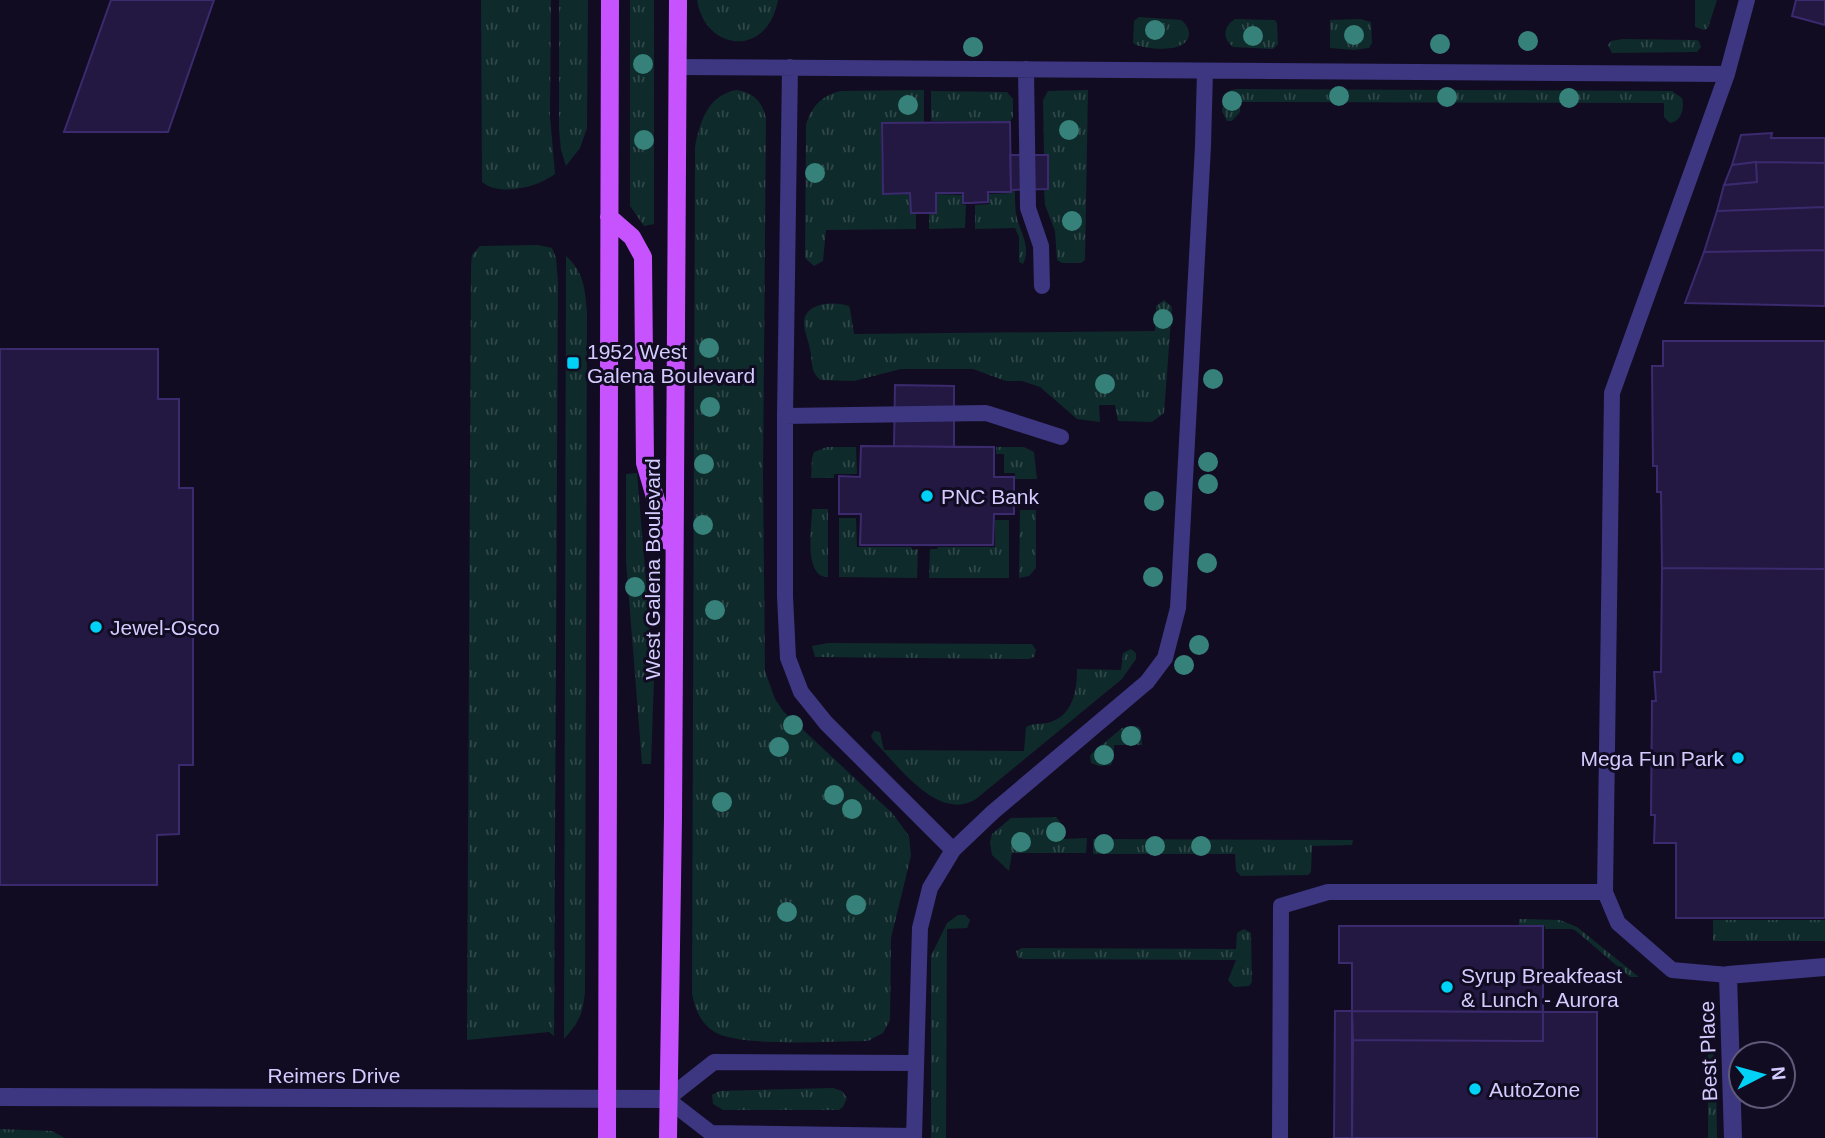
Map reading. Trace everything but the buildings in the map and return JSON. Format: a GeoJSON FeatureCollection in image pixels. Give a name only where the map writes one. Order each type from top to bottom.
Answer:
{"type":"FeatureCollection","features":[{"type":"Feature","properties":{"kind":"main road","name":"West Galena Boulevard"},"geometry":{"type":"LineString","coordinates":[[607,1138],[610,0]]}},
{"type":"Feature","properties":{"kind":"main road","name":"West Galena Boulevard"},"geometry":{"type":"LineString","coordinates":[[668,1138],[678,0]]}},
{"type":"Feature","properties":{"kind":"main road"},"geometry":{"type":"LineString","coordinates":[[609,217],[632,237],[643,257],[645,463],[674,562]]}},
{"type":"Feature","properties":{"kind":"street","name":"Best Place"},"geometry":{"type":"LineString","coordinates":[[1734,1138],[1728,975],[1825,967]]}},
{"type":"Feature","properties":{"kind":"street","name":"Reimers Drive"},"geometry":{"type":"LineString","coordinates":[[0,1097],[667,1100]]}},
{"type":"Feature","properties":{"kind":"lane"},"geometry":{"type":"LineString","coordinates":[[1728,975],[1672,970],[1618,923],[1605,892],[1612,393],[1727,74],[1747,0]]}},
{"type":"Feature","properties":{"kind":"lane"},"geometry":{"type":"LineString","coordinates":[[678,67],[1727,74]]}},
{"type":"Feature","properties":{"kind":"lane"},"geometry":{"type":"LineString","coordinates":[[790,67],[785,415],[788,658],[801,692],[826,723],[953,850]]}},
{"type":"Feature","properties":{"kind":"lane"},"geometry":{"type":"LineString","coordinates":[[1026,69],[1028,208],[1041,246],[1042,286]]}},
{"type":"Feature","properties":{"kind":"lane"},"geometry":{"type":"LineString","coordinates":[[915,1063],[714,1062],[667,1100],[711,1133],[914,1137],[920,928],[930,888],[953,850],[993,812],[1147,682],[1165,658],[1178,608],[1205,71]]}},
{"type":"Feature","properties":{"kind":"lane"},"geometry":{"type":"LineString","coordinates":[[785,415],[986,413],[1061,437]]}},
{"type":"Feature","properties":{"kind":"lane"},"geometry":{"type":"LineString","coordinates":[[1280,1138],[1281,906],[1328,892],[1605,892]]}},
{"type":"Feature","properties":{"kind":"green space"},"geometry":{"type":"Polygon","coordinates":[[[481,0],[551,0],[550,116],[555,174],[529,186],[499,189],[482,182],[481,0]]]}},
{"type":"Feature","properties":{"kind":"green space"},"geometry":{"type":"Polygon","coordinates":[[[559,0],[588,0],[587,128],[580,148],[566,166],[559,129],[559,0]]]}},
{"type":"Feature","properties":{"kind":"green space"},"geometry":{"type":"Polygon","coordinates":[[[630,0],[654,0],[654,224],[644,226],[630,206],[630,0]]]}},
{"type":"Feature","properties":{"kind":"green space"},"geometry":{"type":"Polygon","coordinates":[[[697,0],[778,0],[772,19],[762,32],[750,39],[736,41],[723,38],[711,30],[702,17],[697,0]]]}},
{"type":"Feature","properties":{"kind":"green space"},"geometry":{"type":"Polygon","coordinates":[[[1695,0],[1717,0],[1708,28],[1704,30],[1695,27],[1695,0]]]}},
{"type":"Feature","properties":{"kind":"green space"},"geometry":{"type":"Polygon","coordinates":[[[1139,17],[1181,20],[1187,26],[1189,35],[1186,41],[1174,48],[1157,49],[1136,45],[1133,43],[1134,21],[1139,17]]]}},
{"type":"Feature","properties":{"kind":"green space"},"geometry":{"type":"Polygon","coordinates":[[[1235,19],[1275,20],[1278,44],[1273,49],[1233,47],[1225,33],[1228,25],[1235,19]]]}},
{"type":"Feature","properties":{"kind":"green space"},"geometry":{"type":"Polygon","coordinates":[[[1360,19],[1371,22],[1372,43],[1369,48],[1330,48],[1330,20],[1360,19]]]}},
{"type":"Feature","properties":{"kind":"green space"},"geometry":{"type":"Polygon","coordinates":[[[1696,40],[1701,47],[1697,52],[1612,53],[1608,45],[1611,41],[1696,40]]]}},
{"type":"Feature","properties":{"kind":"green space"},"geometry":{"type":"Polygon","coordinates":[[[1238,89],[1672,91],[1682,98],[1683,106],[1677,120],[1670,123],[1664,117],[1664,103],[1240,102],[1240,112],[1232,121],[1227,121],[1222,111],[1224,95],[1238,89]]]}},
{"type":"Feature","properties":{"kind":"green space"},"geometry":{"type":"Polygon","coordinates":[[[736,90],[756,98],[766,118],[763,476],[765,671],[775,699],[783,711],[893,814],[909,836],[911,856],[891,938],[890,1020],[883,1033],[868,1041],[764,1042],[725,1036],[713,1031],[701,1019],[692,994],[695,147],[706,111],[718,98],[736,90]]]}},
{"type":"Feature","properties":{"kind":"green space"},"geometry":{"type":"Polygon","coordinates":[[[924,90],[924,122],[881,123],[882,194],[910,194],[910,213],[916,213],[916,229],[826,230],[823,261],[814,266],[805,258],[806,125],[814,107],[840,91],[924,90]]]}},
{"type":"Feature","properties":{"kind":"green space"},"geometry":{"type":"Polygon","coordinates":[[[1088,90],[1085,260],[1081,263],[1062,263],[1057,260],[1055,231],[1045,205],[1048,155],[1044,154],[1043,100],[1048,91],[1088,90]]]}},
{"type":"Feature","properties":{"kind":"green space"},"geometry":{"type":"Polygon","coordinates":[[[931,91],[1007,92],[1013,99],[1013,117],[1010,121],[931,121],[931,91]]]}},
{"type":"Feature","properties":{"kind":"green space"},"geometry":{"type":"Polygon","coordinates":[[[1015,191],[1016,214],[1026,245],[1023,264],[1019,262],[1019,237],[1015,228],[975,229],[975,205],[989,204],[989,194],[1015,191]]]}},
{"type":"Feature","properties":{"kind":"green space"},"geometry":{"type":"Polygon","coordinates":[[[936,194],[962,195],[962,204],[966,205],[965,228],[929,229],[929,213],[937,212],[936,194]]]}},
{"type":"Feature","properties":{"kind":"green space"},"geometry":{"type":"Polygon","coordinates":[[[538,245],[552,248],[556,258],[558,282],[554,1036],[549,1032],[467,1040],[471,266],[472,255],[480,246],[538,245]]]}},
{"type":"Feature","properties":{"kind":"green space"},"geometry":{"type":"Polygon","coordinates":[[[566,256],[580,275],[587,312],[585,991],[579,1018],[564,1039],[566,256]]]}},
{"type":"Feature","properties":{"kind":"green space"},"geometry":{"type":"Polygon","coordinates":[[[1164,300],[1172,307],[1164,413],[1152,422],[1118,421],[1115,405],[1099,405],[1100,422],[1077,419],[1040,387],[1022,381],[1006,381],[973,369],[901,369],[854,381],[821,380],[813,371],[804,326],[805,316],[809,311],[821,305],[836,304],[849,306],[854,334],[1155,331],[1156,306],[1164,300]]]}},
{"type":"Feature","properties":{"kind":"green space"},"geometry":{"type":"Polygon","coordinates":[[[827,447],[856,447],[857,474],[811,478],[814,452],[827,447]]]}},
{"type":"Feature","properties":{"kind":"green space"},"geometry":{"type":"Polygon","coordinates":[[[996,447],[1024,447],[1034,452],[1037,479],[1015,479],[1015,473],[1004,473],[1004,454],[996,454],[996,447]]]}},
{"type":"Feature","properties":{"kind":"green space"},"geometry":{"type":"Polygon","coordinates":[[[637,473],[654,678],[651,764],[642,764],[626,561],[626,474],[637,473]]]}},
{"type":"Feature","properties":{"kind":"green space"},"geometry":{"type":"Polygon","coordinates":[[[812,509],[828,509],[828,577],[820,575],[812,560],[812,509]]]}},
{"type":"Feature","properties":{"kind":"green space"},"geometry":{"type":"Polygon","coordinates":[[[1020,510],[1036,510],[1036,568],[1029,576],[1019,578],[1020,510]]]}},
{"type":"Feature","properties":{"kind":"green space"},"geometry":{"type":"Polygon","coordinates":[[[839,518],[856,518],[857,547],[918,549],[917,578],[839,577],[839,518]]]}},
{"type":"Feature","properties":{"kind":"green space"},"geometry":{"type":"Polygon","coordinates":[[[995,520],[1009,520],[1009,578],[929,578],[930,549],[995,547],[995,520]]]}},
{"type":"Feature","properties":{"kind":"green space"},"geometry":{"type":"Polygon","coordinates":[[[828,643],[1032,644],[1036,650],[1034,657],[1029,659],[815,657],[812,646],[828,643]]]}},
{"type":"Feature","properties":{"kind":"green space"},"geometry":{"type":"Polygon","coordinates":[[[1131,649],[1136,653],[1136,659],[1122,679],[976,799],[962,804],[947,803],[919,788],[871,736],[874,731],[880,732],[884,750],[1024,751],[1026,727],[1056,720],[1068,709],[1076,686],[1077,669],[1121,670],[1123,653],[1131,649]]]}},
{"type":"Feature","properties":{"kind":"green space"},"geometry":{"type":"Polygon","coordinates":[[[1134,726],[1141,730],[1142,745],[1114,745],[1111,765],[1099,766],[1091,763],[1092,753],[1122,728],[1134,726]]]}},
{"type":"Feature","properties":{"kind":"green space"},"geometry":{"type":"Polygon","coordinates":[[[1056,817],[1061,823],[1062,839],[1087,838],[1086,853],[1012,853],[1009,871],[992,855],[992,834],[1011,818],[1056,817]]]}},
{"type":"Feature","properties":{"kind":"green space"},"geometry":{"type":"Polygon","coordinates":[[[1093,839],[1353,840],[1352,845],[1312,846],[1311,872],[1308,875],[1241,876],[1236,871],[1235,854],[1093,854],[1093,839]]]}},
{"type":"Feature","properties":{"kind":"green space"},"geometry":{"type":"Polygon","coordinates":[[[958,915],[965,915],[970,920],[967,928],[947,929],[946,1138],[931,1138],[931,956],[947,923],[958,915]]]}},
{"type":"Feature","properties":{"kind":"green space"},"geometry":{"type":"Polygon","coordinates":[[[1519,919],[1560,920],[1577,927],[1639,977],[1630,977],[1572,929],[1519,925],[1519,919]]]}},
{"type":"Feature","properties":{"kind":"green space"},"geometry":{"type":"Polygon","coordinates":[[[1713,920],[1825,920],[1825,941],[1713,941],[1713,920]]]}},
{"type":"Feature","properties":{"kind":"green space"},"geometry":{"type":"Polygon","coordinates":[[[1244,929],[1251,933],[1252,982],[1249,986],[1234,987],[1228,980],[1236,960],[1024,959],[1018,958],[1016,951],[1022,948],[1236,949],[1237,933],[1244,929]]]}},
{"type":"Feature","properties":{"kind":"green space"},"geometry":{"type":"Polygon","coordinates":[[[1708,1037],[1716,1063],[1717,1138],[1708,1138],[1708,1037]]]}},
{"type":"Feature","properties":{"kind":"green space"},"geometry":{"type":"Polygon","coordinates":[[[833,1088],[842,1091],[847,1098],[839,1110],[723,1110],[713,1104],[712,1095],[719,1091],[833,1088]]]}},
{"type":"Feature","properties":{"kind":"green space"},"geometry":{"type":"Polygon","coordinates":[[[0,1129],[52,1131],[65,1138],[0,1138],[0,1129]]]}},
{"type":"Feature","properties":{"kind":"place","name":"1952 West Galena Boulevard"},"geometry":{"type":"Point","coordinates":[573,363]}},
{"type":"Feature","properties":{"kind":"place","name":"PNC Bank"},"geometry":{"type":"Point","coordinates":[927,496]}},
{"type":"Feature","properties":{"kind":"place","name":"Jewel-Osco"},"geometry":{"type":"Point","coordinates":[96,627]}},
{"type":"Feature","properties":{"kind":"place","name":"Mega Fun Park"},"geometry":{"type":"Point","coordinates":[1738,758]}},
{"type":"Feature","properties":{"kind":"place","name":"Syrup Breakfeast & Lunch - Aurora"},"geometry":{"type":"Point","coordinates":[1447,987]}},
{"type":"Feature","properties":{"kind":"place","name":"AutoZone"},"geometry":{"type":"Point","coordinates":[1475,1089]}}]}
